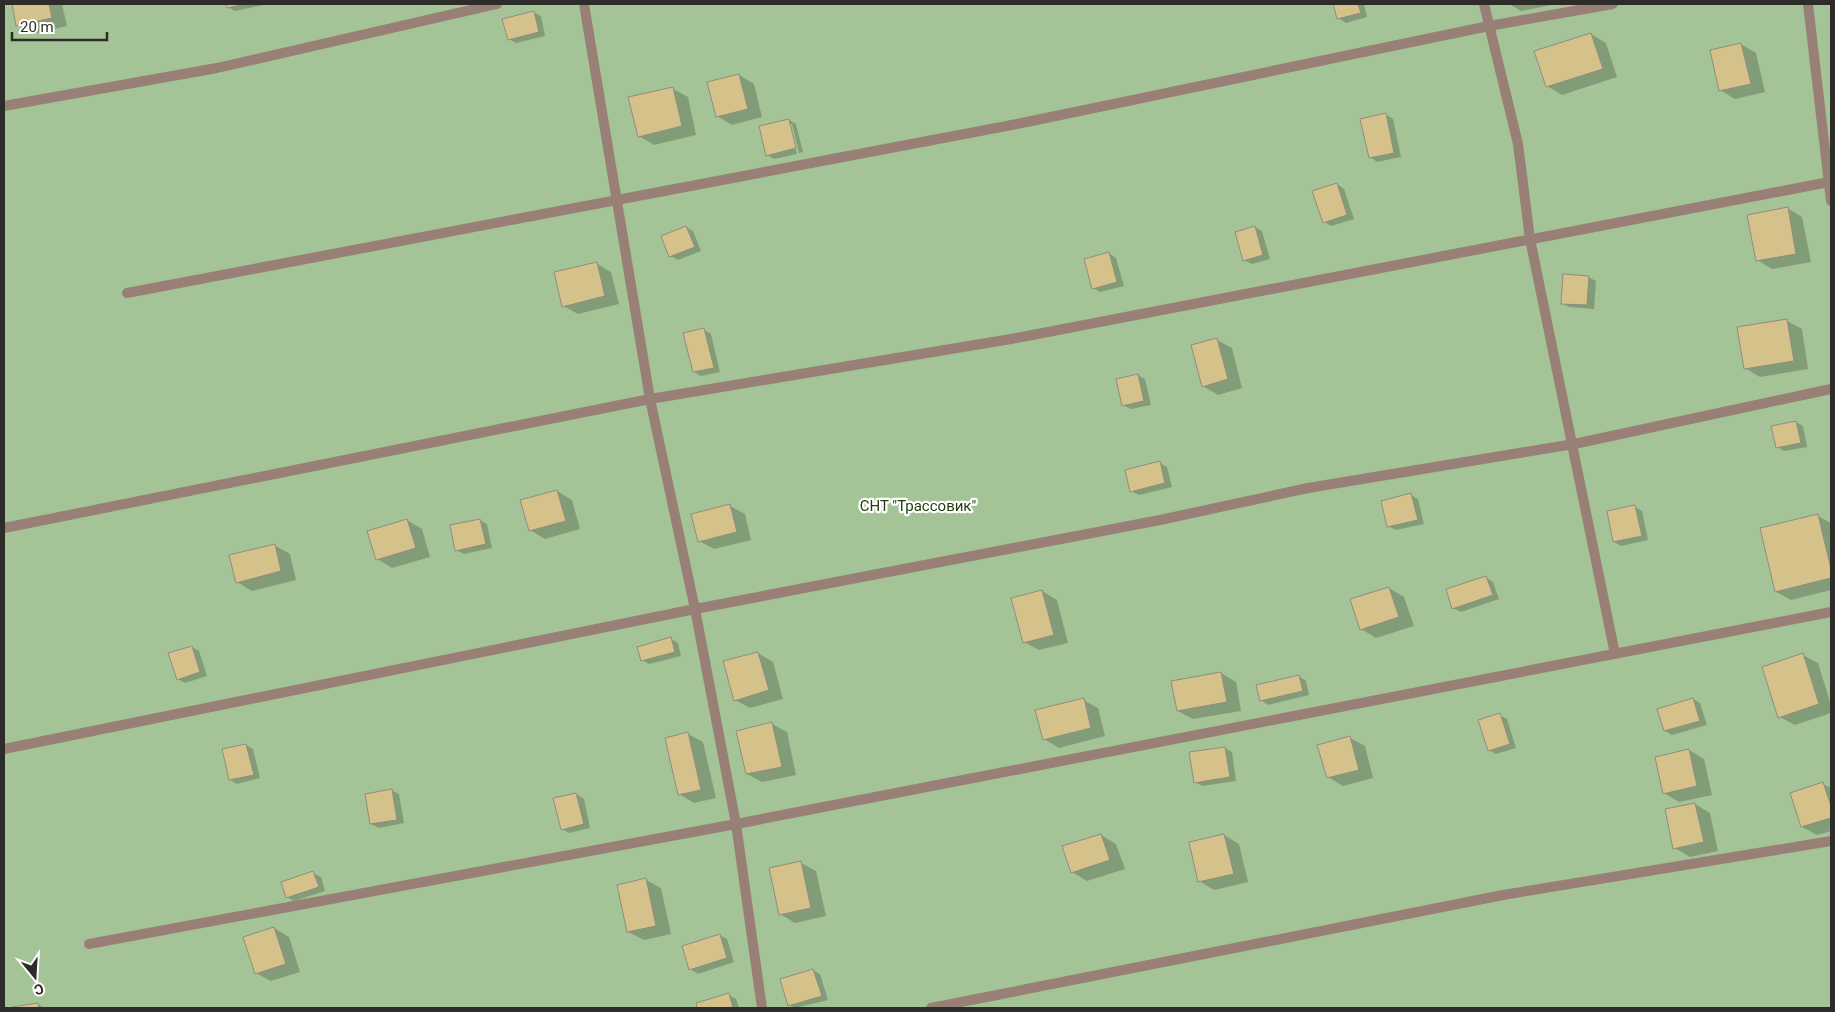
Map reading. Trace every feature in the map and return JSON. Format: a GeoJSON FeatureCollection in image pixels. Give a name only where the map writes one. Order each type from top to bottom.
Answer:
{"type":"FeatureCollection","features":[{"type":"Feature","properties":{"kind":"street"},"geometry":{"type":"LineString","coordinates":[[4,106],[217,68],[497,4]]}},
{"type":"Feature","properties":{"kind":"street"},"geometry":{"type":"LineString","coordinates":[[584,4],[618,198],[650,400],[695,609],[736,824],[762,1008]]}},
{"type":"Feature","properties":{"kind":"street"},"geometry":{"type":"LineString","coordinates":[[1484,4],[1518,144],[1530,239],[1574,444],[1615,654]]}},
{"type":"Feature","properties":{"kind":"street"},"geometry":{"type":"LineString","coordinates":[[127,293],[618,198],[1016,124],[1489,26],[1613,4]]}},
{"type":"Feature","properties":{"kind":"street"},"geometry":{"type":"LineString","coordinates":[[1808,4],[1831,201]]}},
{"type":"Feature","properties":{"kind":"street"},"geometry":{"type":"LineString","coordinates":[[4,528],[650,400],[1011,339],[1829,182]]}},
{"type":"Feature","properties":{"kind":"street"},"geometry":{"type":"LineString","coordinates":[[4,748],[695,609],[1160,520],[1308,488],[1574,444],[1831,389]]}},
{"type":"Feature","properties":{"kind":"street"},"geometry":{"type":"LineString","coordinates":[[89,944],[736,824],[1831,612]]}},
{"type":"Feature","properties":{"kind":"street"},"geometry":{"type":"LineString","coordinates":[[931,1008],[1502,895],[1831,841]]}},
{"type":"Feature","properties":{"kind":"green space","name":"СНТ \"Трассовик\""},"geometry":{"type":"Polygon","coordinates":[[[4,4],[1831,4],[1831,1008],[4,1008],[4,4]]]}},
{"type":"Feature","properties":{"kind":"building"},"geometry":{"type":"Polygon","coordinates":[[[12,4],[49,4],[52,18],[16,26],[12,4]]]}},
{"type":"Feature","properties":{"kind":"building"},"geometry":{"type":"Polygon","coordinates":[[[226,4],[246,4],[227,8],[226,4]]]}},
{"type":"Feature","properties":{"kind":"building"},"geometry":{"type":"Polygon","coordinates":[[[1333,4],[1358,4],[1361,13],[1337,19],[1333,4]]]}},
{"type":"Feature","properties":{"kind":"building"},"geometry":{"type":"Polygon","coordinates":[[[534,11],[539,32],[508,40],[502,19],[534,11]]]}},
{"type":"Feature","properties":{"kind":"building"},"geometry":{"type":"Polygon","coordinates":[[[1591,33],[1603,69],[1546,87],[1534,51],[1591,33]]]}},
{"type":"Feature","properties":{"kind":"building"},"geometry":{"type":"Polygon","coordinates":[[[1741,43],[1751,84],[1719,91],[1710,50],[1741,43]]]}},
{"type":"Feature","properties":{"kind":"building"},"geometry":{"type":"Polygon","coordinates":[[[739,74],[748,109],[716,117],[707,82],[739,74]]]}},
{"type":"Feature","properties":{"kind":"building"},"geometry":{"type":"Polygon","coordinates":[[[673,87],[682,126],[638,137],[628,97],[673,87]]]}},
{"type":"Feature","properties":{"kind":"building"},"geometry":{"type":"Polygon","coordinates":[[[1386,113],[1394,153],[1369,158],[1360,119],[1386,113]]]}},
{"type":"Feature","properties":{"kind":"building"},"geometry":{"type":"Polygon","coordinates":[[[789,119],[796,148],[766,156],[759,126],[789,119]]]}},
{"type":"Feature","properties":{"kind":"building"},"geometry":{"type":"Polygon","coordinates":[[[1337,183],[1347,215],[1323,223],[1312,191],[1337,183]]]}},
{"type":"Feature","properties":{"kind":"building"},"geometry":{"type":"Polygon","coordinates":[[[1788,207],[1796,254],[1756,261],[1747,215],[1788,207]]]}},
{"type":"Feature","properties":{"kind":"building"},"geometry":{"type":"Polygon","coordinates":[[[686,226],[695,247],[669,257],[661,236],[686,226]]]}},
{"type":"Feature","properties":{"kind":"building"},"geometry":{"type":"Polygon","coordinates":[[[1255,226],[1263,255],[1243,261],[1235,232],[1255,226]]]}},
{"type":"Feature","properties":{"kind":"building"},"geometry":{"type":"Polygon","coordinates":[[[1109,252],[1117,282],[1092,289],[1084,259],[1109,252]]]}},
{"type":"Feature","properties":{"kind":"building"},"geometry":{"type":"Polygon","coordinates":[[[597,262],[605,296],[562,307],[554,272],[597,262]]]}},
{"type":"Feature","properties":{"kind":"building"},"geometry":{"type":"Polygon","coordinates":[[[1563,274],[1589,276],[1587,305],[1561,304],[1563,274]]]}},
{"type":"Feature","properties":{"kind":"building"},"geometry":{"type":"Polygon","coordinates":[[[1787,319],[1794,361],[1744,369],[1737,327],[1787,319]]]}},
{"type":"Feature","properties":{"kind":"building"},"geometry":{"type":"Polygon","coordinates":[[[704,328],[714,368],[693,372],[683,333],[704,328]]]}},
{"type":"Feature","properties":{"kind":"building"},"geometry":{"type":"Polygon","coordinates":[[[1217,338],[1228,379],[1202,387],[1191,345],[1217,338]]]}},
{"type":"Feature","properties":{"kind":"building"},"geometry":{"type":"Polygon","coordinates":[[[1138,374],[1144,401],[1122,406],[1116,379],[1138,374]]]}},
{"type":"Feature","properties":{"kind":"building"},"geometry":{"type":"Polygon","coordinates":[[[1796,421],[1801,443],[1776,448],[1771,426],[1796,421]]]}},
{"type":"Feature","properties":{"kind":"building"},"geometry":{"type":"Polygon","coordinates":[[[1160,461],[1165,483],[1130,492],[1125,470],[1160,461]]]}},
{"type":"Feature","properties":{"kind":"building"},"geometry":{"type":"Polygon","coordinates":[[[557,490],[566,521],[529,531],[520,500],[557,490]]]}},
{"type":"Feature","properties":{"kind":"building"},"geometry":{"type":"Polygon","coordinates":[[[1411,493],[1418,520],[1387,527],[1381,501],[1411,493]]]}},
{"type":"Feature","properties":{"kind":"building"},"geometry":{"type":"Polygon","coordinates":[[[730,504],[737,532],[698,542],[691,514],[730,504]]]}},
{"type":"Feature","properties":{"kind":"building"},"geometry":{"type":"Polygon","coordinates":[[[1635,505],[1642,536],[1613,542],[1607,511],[1635,505]]]}},
{"type":"Feature","properties":{"kind":"building"},"geometry":{"type":"Polygon","coordinates":[[[1818,514],[1831,569],[1831,578],[1775,592],[1760,528],[1818,514]]]}},
{"type":"Feature","properties":{"kind":"building"},"geometry":{"type":"Polygon","coordinates":[[[407,519],[416,548],[376,560],[367,531],[407,519]]]}},
{"type":"Feature","properties":{"kind":"building"},"geometry":{"type":"Polygon","coordinates":[[[480,519],[486,544],[455,551],[450,525],[480,519]]]}},
{"type":"Feature","properties":{"kind":"building"},"geometry":{"type":"Polygon","coordinates":[[[275,544],[281,571],[236,583],[229,555],[275,544]]]}},
{"type":"Feature","properties":{"kind":"building"},"geometry":{"type":"Polygon","coordinates":[[[1486,576],[1493,595],[1452,609],[1446,589],[1486,576]]]}},
{"type":"Feature","properties":{"kind":"building"},"geometry":{"type":"Polygon","coordinates":[[[1389,587],[1399,617],[1360,630],[1350,599],[1389,587]]]}},
{"type":"Feature","properties":{"kind":"building"},"geometry":{"type":"Polygon","coordinates":[[[1042,590],[1054,635],[1023,643],[1011,598],[1042,590]]]}},
{"type":"Feature","properties":{"kind":"building"},"geometry":{"type":"Polygon","coordinates":[[[671,637],[675,652],[641,661],[637,647],[671,637]]]}},
{"type":"Feature","properties":{"kind":"building"},"geometry":{"type":"Polygon","coordinates":[[[192,646],[200,672],[177,680],[168,653],[192,646]]]}},
{"type":"Feature","properties":{"kind":"building"},"geometry":{"type":"Polygon","coordinates":[[[758,652],[769,690],[734,701],[723,661],[758,652]]]}},
{"type":"Feature","properties":{"kind":"building"},"geometry":{"type":"Polygon","coordinates":[[[1803,653],[1819,704],[1778,718],[1762,667],[1803,653]]]}},
{"type":"Feature","properties":{"kind":"building"},"geometry":{"type":"Polygon","coordinates":[[[1221,672],[1227,702],[1177,711],[1171,681],[1221,672]]]}},
{"type":"Feature","properties":{"kind":"building"},"geometry":{"type":"Polygon","coordinates":[[[1299,675],[1303,691],[1260,701],[1256,685],[1299,675]]]}},
{"type":"Feature","properties":{"kind":"building"},"geometry":{"type":"Polygon","coordinates":[[[1084,698],[1091,728],[1043,740],[1035,710],[1084,698]]]}},
{"type":"Feature","properties":{"kind":"building"},"geometry":{"type":"Polygon","coordinates":[[[1693,698],[1700,721],[1664,731],[1657,709],[1693,698]]]}},
{"type":"Feature","properties":{"kind":"building"},"geometry":{"type":"Polygon","coordinates":[[[1500,713],[1510,744],[1488,751],[1478,720],[1500,713]]]}},
{"type":"Feature","properties":{"kind":"building"},"geometry":{"type":"Polygon","coordinates":[[[772,722],[782,767],[746,774],[736,731],[772,722]]]}},
{"type":"Feature","properties":{"kind":"building"},"geometry":{"type":"Polygon","coordinates":[[[688,732],[701,790],[678,795],[665,738],[688,732]]]}},
{"type":"Feature","properties":{"kind":"building"},"geometry":{"type":"Polygon","coordinates":[[[1350,736],[1359,770],[1327,778],[1317,745],[1350,736]]]}},
{"type":"Feature","properties":{"kind":"building"},"geometry":{"type":"Polygon","coordinates":[[[246,744],[254,775],[229,780],[222,749],[246,744]]]}},
{"type":"Feature","properties":{"kind":"building"},"geometry":{"type":"Polygon","coordinates":[[[1225,747],[1230,777],[1194,783],[1189,752],[1225,747]]]}},
{"type":"Feature","properties":{"kind":"building"},"geometry":{"type":"Polygon","coordinates":[[[1689,749],[1697,786],[1663,794],[1655,757],[1689,749]]]}},
{"type":"Feature","properties":{"kind":"building"},"geometry":{"type":"Polygon","coordinates":[[[1823,782],[1831,806],[1831,818],[1801,827],[1790,793],[1823,782]]]}},
{"type":"Feature","properties":{"kind":"building"},"geometry":{"type":"Polygon","coordinates":[[[392,789],[397,820],[370,824],[365,794],[392,789]]]}},
{"type":"Feature","properties":{"kind":"building"},"geometry":{"type":"Polygon","coordinates":[[[576,793],[584,824],[561,830],[553,798],[576,793]]]}},
{"type":"Feature","properties":{"kind":"building"},"geometry":{"type":"Polygon","coordinates":[[[1695,803],[1704,842],[1673,849],[1665,809],[1695,803]]]}},
{"type":"Feature","properties":{"kind":"building"},"geometry":{"type":"Polygon","coordinates":[[[1101,834],[1110,860],[1071,873],[1062,846],[1101,834]]]}},
{"type":"Feature","properties":{"kind":"building"},"geometry":{"type":"Polygon","coordinates":[[[1224,834],[1234,874],[1198,882],[1189,842],[1224,834]]]}},
{"type":"Feature","properties":{"kind":"building"},"geometry":{"type":"Polygon","coordinates":[[[801,861],[811,908],[779,915],[769,868],[801,861]]]}},
{"type":"Feature","properties":{"kind":"building"},"geometry":{"type":"Polygon","coordinates":[[[313,871],[319,887],[286,898],[281,882],[313,871]]]}},
{"type":"Feature","properties":{"kind":"building"},"geometry":{"type":"Polygon","coordinates":[[[646,878],[656,926],[627,932],[617,885],[646,878]]]}},
{"type":"Feature","properties":{"kind":"building"},"geometry":{"type":"Polygon","coordinates":[[[274,927],[286,964],[255,974],[243,937],[274,927]]]}},
{"type":"Feature","properties":{"kind":"building"},"geometry":{"type":"Polygon","coordinates":[[[720,934],[727,958],[689,970],[682,946],[720,934]]]}},
{"type":"Feature","properties":{"kind":"building"},"geometry":{"type":"Polygon","coordinates":[[[813,969],[822,996],[788,1006],[780,979],[813,969]]]}},
{"type":"Feature","properties":{"kind":"building"},"geometry":{"type":"Polygon","coordinates":[[[729,993],[733,1008],[697,1008],[696,1003],[729,993]]]}},
{"type":"Feature","properties":{"kind":"building"},"geometry":{"type":"Polygon","coordinates":[[[38,1003],[39,1008],[12,1007],[38,1003]]]}}]}
